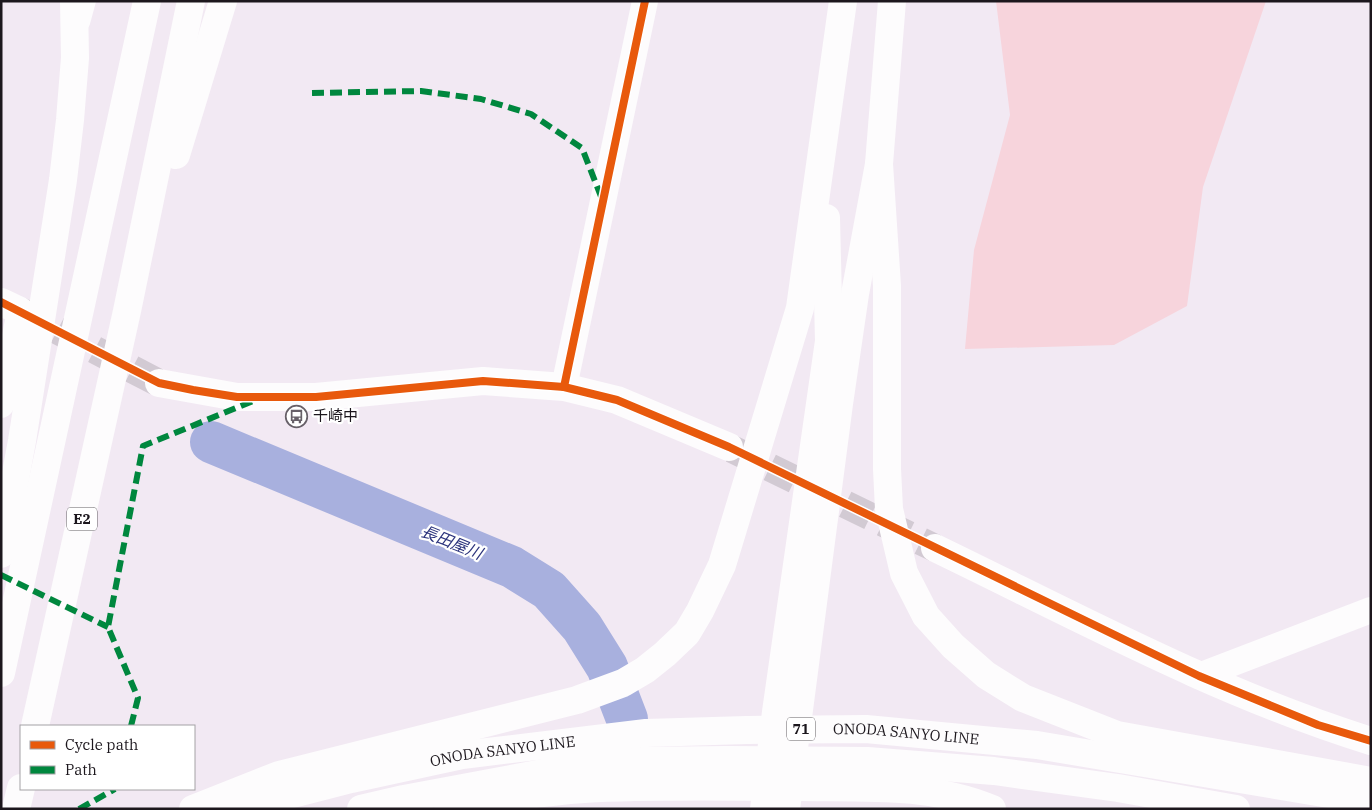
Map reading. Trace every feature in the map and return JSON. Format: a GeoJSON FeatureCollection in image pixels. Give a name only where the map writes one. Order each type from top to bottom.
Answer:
{"type":"FeatureCollection","features":[{"type":"Feature","properties":{"kind":"main road"},"geometry":{"type":"LineString","coordinates":[[1,554],[22,441],[63,180],[75,58],[74,1]]}},
{"type":"Feature","properties":{"kind":"main road"},"geometry":{"type":"LineString","coordinates":[[1,673],[147,1]]}},
{"type":"Feature","properties":{"kind":"main road","name":"E2"},"geometry":{"type":"LineString","coordinates":[[35,725],[128,311],[191,1]]}},
{"type":"Feature","properties":{"kind":"main road"},"geometry":{"type":"LineString","coordinates":[[128,311],[223,1]]}},
{"type":"Feature","properties":{"kind":"main road"},"geometry":{"type":"LineString","coordinates":[[193,809],[279,775],[577,700],[623,683],[652,665],[687,633],[704,604],[722,565],[800,308],[843,1]]}},
{"type":"Feature","properties":{"kind":"main road"},"geometry":{"type":"LineString","coordinates":[[764,809],[787,712],[839,404],[855,294],[879,164],[892,1]]}},
{"type":"Feature","properties":{"kind":"main road"},"geometry":{"type":"LineString","coordinates":[[786,809],[787,712],[829,341],[824,134]]}},
{"type":"Feature","properties":{"kind":"main road"},"geometry":{"type":"LineString","coordinates":[[879,164],[887,286],[887,469],[890,509],[904,573],[926,616],[953,646],[986,675],[1015,693],[1117,735],[1371,781]]}},
{"type":"Feature","properties":{"kind":"main road"},"geometry":{"type":"LineString","coordinates":[[158,383],[237,397],[316,397],[483,381],[564,387],[618,400],[729,447]]}},
{"type":"Feature","properties":{"kind":"main road"},"geometry":{"type":"LineString","coordinates":[[935,548],[1198,676],[1318,724],[1371,741]]}},
{"type":"Feature","properties":{"kind":"main road","name":"ONODA SANYO LINE"},"geometry":{"type":"LineString","coordinates":[[234,809],[351,779],[462,755],[646,733],[866,729],[1037,745],[1371,801]]}},
{"type":"Feature","properties":{"kind":"main road","name":"ONODA SANYO LINE"},"geometry":{"type":"LineString","coordinates":[[362,809],[404,798],[559,770],[644,761],[727,760],[867,761],[994,771],[1118,788],[1236,809]]}},
{"type":"Feature","properties":{"kind":"main road"},"geometry":{"type":"LineString","coordinates":[[448,809],[499,798],[583,789],[671,786],[855,788],[936,792],[968,800],[992,809]]}},
{"type":"Feature","properties":{"kind":"street"},"geometry":{"type":"LineString","coordinates":[[564,387],[645,1]]}},
{"type":"Feature","properties":{"kind":"street"},"geometry":{"type":"LineString","coordinates":[[1,405],[11,306]]}},
{"type":"Feature","properties":{"kind":"street"},"geometry":{"type":"LineString","coordinates":[[1198,676],[1371,610]]}},
{"type":"Feature","properties":{"kind":"lane"},"geometry":{"type":"LineString","coordinates":[[75,58],[89,1]]}},
{"type":"Feature","properties":{"kind":"shaded area"},"geometry":{"type":"Polygon","coordinates":[[[996,1],[1266,1],[1203,187],[1187,306],[1114,345],[965,349],[974,250],[1010,115],[996,1]]]}},
{"type":"Feature","properties":{"kind":"waterway","name":"長田屋川"},"geometry":{"type":"LineString","coordinates":[[211,442],[512,567],[549,590],[582,627],[607,667],[627,719]]}},
{"type":"Feature","properties":{"kind":"tunnel"},"geometry":{"type":"LineString","coordinates":[[20,311],[159,383]]}},
{"type":"Feature","properties":{"kind":"tunnel"},"geometry":{"type":"LineString","coordinates":[[732,449],[935,548]]}},
{"type":"Feature","properties":{"kind":"marked path"},"geometry":{"type":"LineString","coordinates":[[312,93],[421,91],[481,99],[531,114],[582,148],[602,199]]}},
{"type":"Feature","properties":{"kind":"marked path"},"geometry":{"type":"LineString","coordinates":[[131,725],[138,698],[108,627],[143,446],[253,401]]}},
{"type":"Feature","properties":{"kind":"marked path"},"geometry":{"type":"LineString","coordinates":[[1,575],[108,627]]}},
{"type":"Feature","properties":{"kind":"marked path"},"geometry":{"type":"LineString","coordinates":[[79,809],[113,790]]}},
{"type":"Feature","properties":{"kind":"cycle path"},"geometry":{"type":"LineString","coordinates":[[564,387],[645,1]]}},
{"type":"Feature","properties":{"kind":"cycle path"},"geometry":{"type":"LineString","coordinates":[[1,302],[159,383],[193,390],[237,397],[316,397],[483,381],[564,387],[617,400],[729,447],[1199,676],[1318,725],[1371,741]]}},
{"type":"Feature","properties":{"kind":"place","name":"千崎中"},"geometry":{"type":"Point","coordinates":[297,416]}}]}
